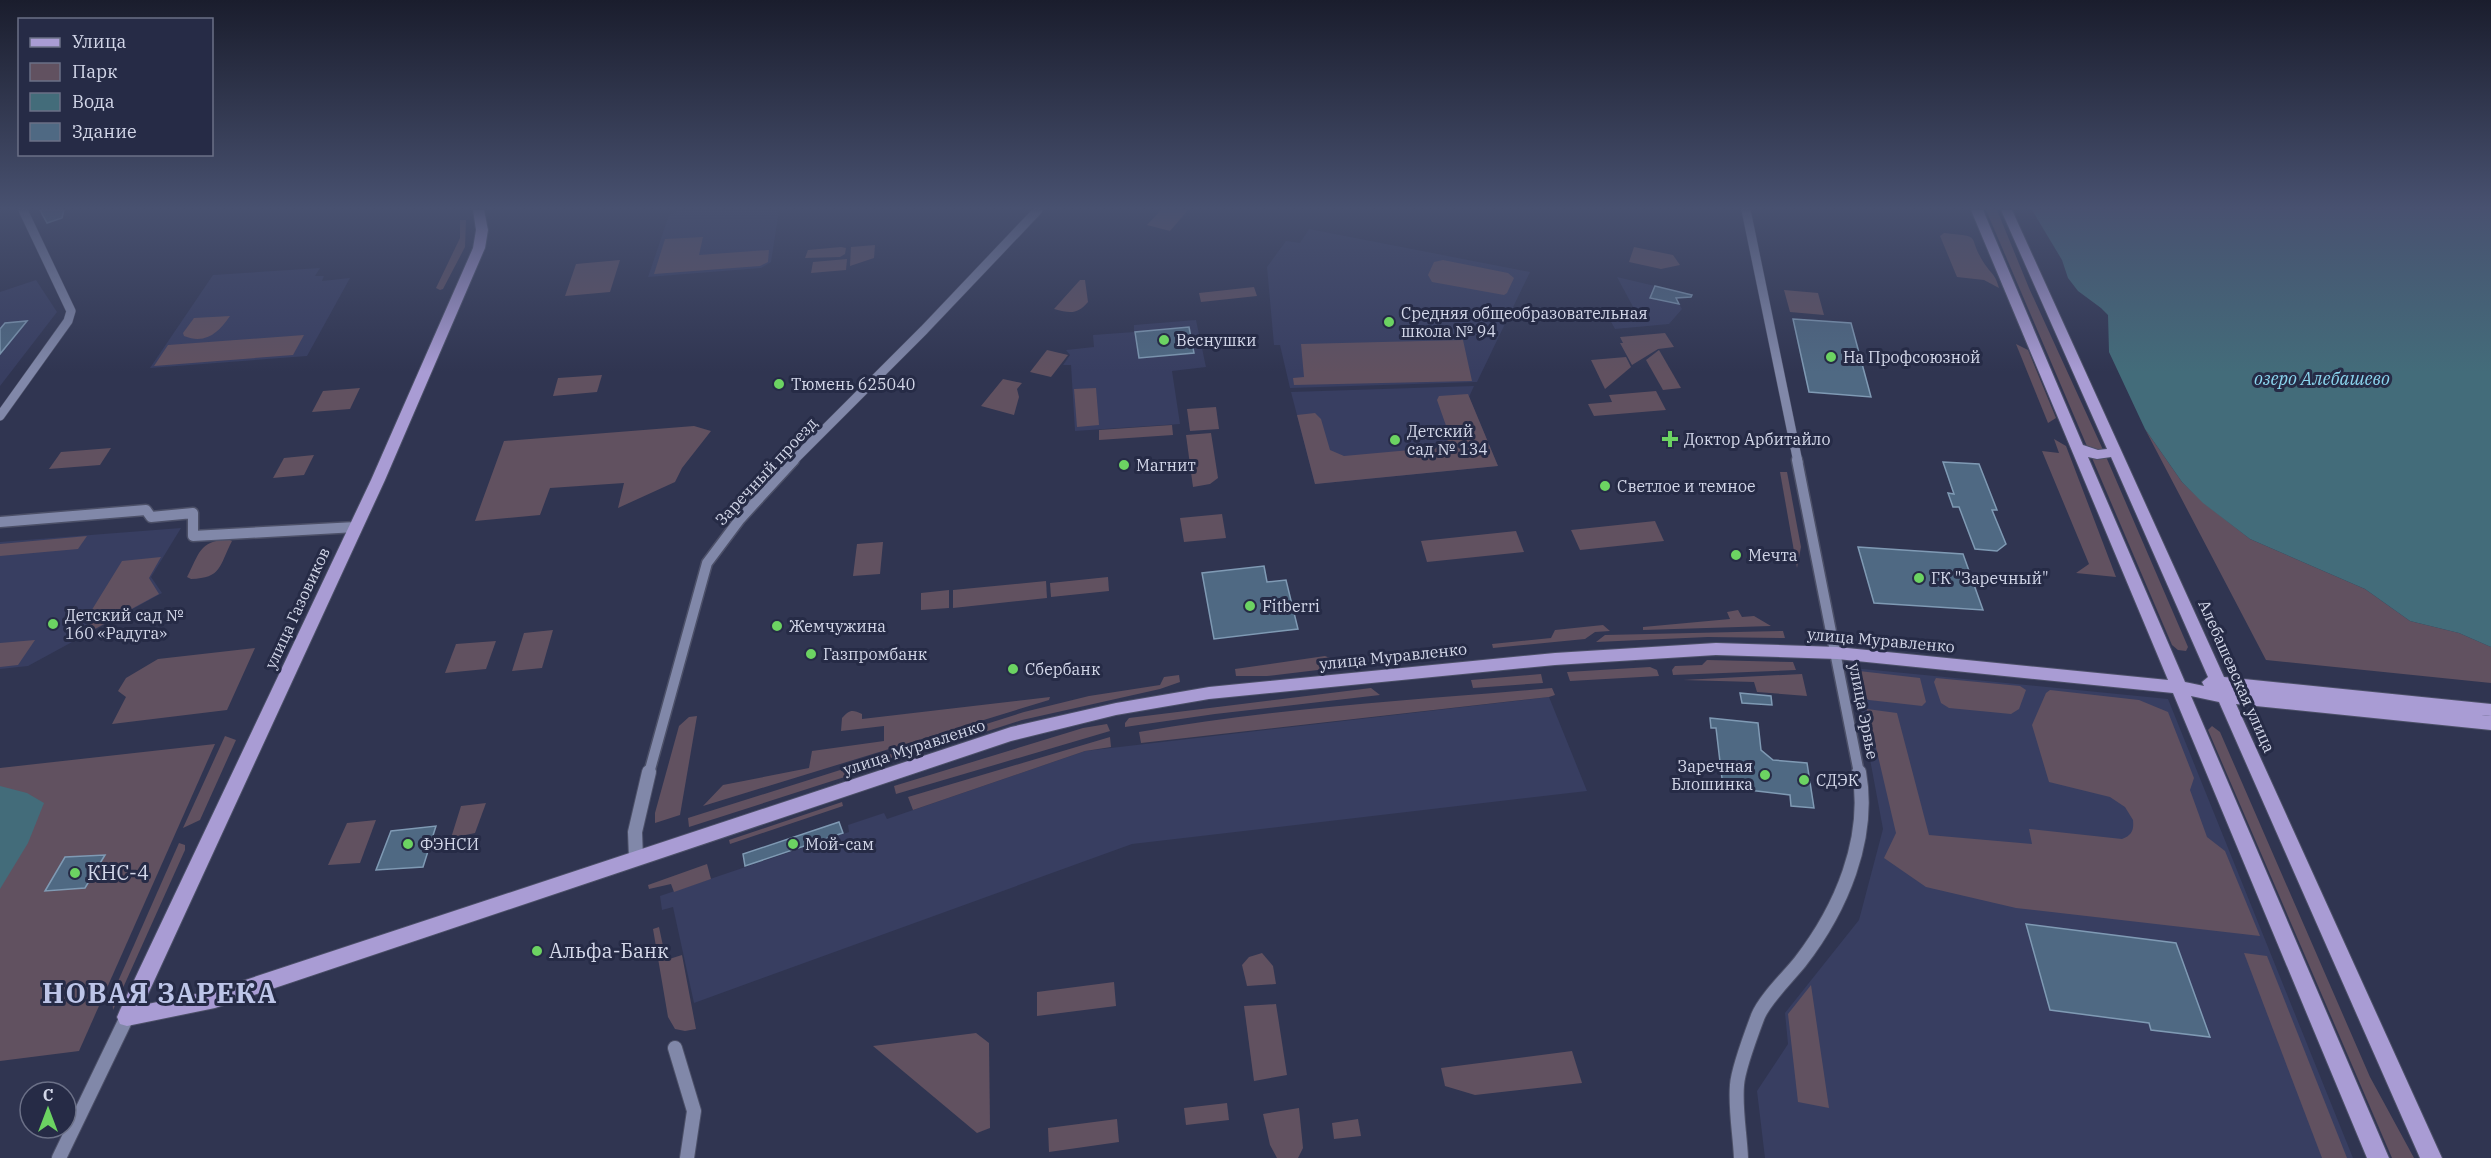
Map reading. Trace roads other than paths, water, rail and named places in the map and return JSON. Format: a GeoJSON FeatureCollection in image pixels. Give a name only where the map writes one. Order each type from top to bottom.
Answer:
{"type":"FeatureCollection","features":[{"type":"Feature","properties":{"kind":"main road","name":"улица Газовиков"},"geometry":{"type":"LineString","coordinates":[[127,1017],[356,527],[472,264]]}},
{"type":"Feature","properties":{"kind":"main road"},"geometry":{"type":"LineString","coordinates":[[2000,264],[2378,1158]]}},
{"type":"Feature","properties":{"kind":"main road","name":"Алебашевская улица"},"geometry":{"type":"LineString","coordinates":[[2031,264],[2431,1158]]}},
{"type":"Feature","properties":{"kind":"main road"},"geometry":{"type":"LineString","coordinates":[[2077,448],[2097,455],[2115,452]]}},
{"type":"Feature","properties":{"kind":"main road","name":"улица Муравленко"},"geometry":{"type":"LineString","coordinates":[[636,858],[1011,734],[1116,709],[1209,693],[1555,659],[1716,649],[1837,653],[2177,687]]}},
{"type":"Feature","properties":{"kind":"main road"},"geometry":{"type":"LineString","coordinates":[[2177,687],[2491,710]]}},
{"type":"Feature","properties":{"kind":"main road"},"geometry":{"type":"LineString","coordinates":[[2221,689],[2491,723]]}},
{"type":"Feature","properties":{"kind":"main road"},"geometry":{"type":"LineString","coordinates":[[127,1017],[215,999],[636,858]]}},
{"type":"Feature","properties":{"kind":"street"},"geometry":{"type":"LineString","coordinates":[[0,416],[68,321],[71,311],[49,264]]}},
{"type":"Feature","properties":{"kind":"street","name":"Заречный проезд"},"geometry":{"type":"LineString","coordinates":[[636,858],[635,832],[683,642],[707,563],[719,545],[774,480],[987,264]]}},
{"type":"Feature","properties":{"kind":"street","name":"улица Эрвье"},"geometry":{"type":"LineString","coordinates":[[1741,1158],[1737,1084],[1759,1013],[1802,959],[1841,895],[1856,857],[1862,789],[1837,653],[1757,264]]}},
{"type":"Feature","properties":{"kind":"street"},"geometry":{"type":"LineString","coordinates":[[0,522],[146,510],[151,517],[193,513],[193,536],[356,527]]}},
{"type":"Feature","properties":{"kind":"street","name":"улица Газовиков"},"geometry":{"type":"LineString","coordinates":[[59,1158],[127,1017]]}},
{"type":"Feature","properties":{"kind":"street"},"geometry":{"type":"LineString","coordinates":[[675,1048],[694,1111],[687,1158]]}},
{"type":"Feature","properties":{"kind":"water","name":"озеро Алебашево"},"geometry":{"type":"Polygon","coordinates":[[[2063,264],[2491,264],[2491,647],[2459,633],[2410,621],[2365,589],[2250,539],[2203,503],[2182,482],[2145,429],[2109,352],[2108,315],[2078,291],[2068,278],[2063,264]]]}},
{"type":"Feature","properties":{"kind":"water"},"geometry":{"type":"Polygon","coordinates":[[[0,786],[27,793],[44,803],[28,843],[0,889],[0,786]]]}},
{"type":"Feature","properties":{"kind":"place","name":"Средняя общеобразовательная школа № 94"},"geometry":{"type":"Point","coordinates":[1389,322]}},
{"type":"Feature","properties":{"kind":"place","name":"Веснушки"},"geometry":{"type":"Point","coordinates":[1164,340]}},
{"type":"Feature","properties":{"kind":"place","name":"На Профсоюзной"},"geometry":{"type":"Point","coordinates":[1831,357]}},
{"type":"Feature","properties":{"kind":"place","name":"Тюмень 625040"},"geometry":{"type":"Point","coordinates":[779,384]}},
{"type":"Feature","properties":{"kind":"place","name":"Доктор Арбитайло"},"geometry":{"type":"Point","coordinates":[1670,439]}},
{"type":"Feature","properties":{"kind":"place","name":"Детский сад № 134"},"geometry":{"type":"Point","coordinates":[1395,440]}},
{"type":"Feature","properties":{"kind":"place","name":"Магнит"},"geometry":{"type":"Point","coordinates":[1124,465]}},
{"type":"Feature","properties":{"kind":"place","name":"Светлое и темное"},"geometry":{"type":"Point","coordinates":[1605,486]}},
{"type":"Feature","properties":{"kind":"place","name":"Мечта"},"geometry":{"type":"Point","coordinates":[1736,555]}},
{"type":"Feature","properties":{"kind":"place","name":"ГК \"Заречный\""},"geometry":{"type":"Point","coordinates":[1919,578]}},
{"type":"Feature","properties":{"kind":"place","name":"Fitberri"},"geometry":{"type":"Point","coordinates":[1250,606]}},
{"type":"Feature","properties":{"kind":"place","name":"Детский сад № 160 «Радуга»"},"geometry":{"type":"Point","coordinates":[53,624]}},
{"type":"Feature","properties":{"kind":"place","name":"Жемчужина"},"geometry":{"type":"Point","coordinates":[777,626]}},
{"type":"Feature","properties":{"kind":"place","name":"Газпромбанк"},"geometry":{"type":"Point","coordinates":[811,654]}},
{"type":"Feature","properties":{"kind":"place","name":"Сбербанк"},"geometry":{"type":"Point","coordinates":[1013,669]}},
{"type":"Feature","properties":{"kind":"place","name":"Заречная Блошинка"},"geometry":{"type":"Point","coordinates":[1765,775]}},
{"type":"Feature","properties":{"kind":"place","name":"СДЭК"},"geometry":{"type":"Point","coordinates":[1804,780]}},
{"type":"Feature","properties":{"kind":"place","name":"ФЭНСИ"},"geometry":{"type":"Point","coordinates":[408,844]}},
{"type":"Feature","properties":{"kind":"place","name":"Мой-сам"},"geometry":{"type":"Point","coordinates":[793,844]}},
{"type":"Feature","properties":{"kind":"place","name":"КНС-4"},"geometry":{"type":"Point","coordinates":[75,873]}},
{"type":"Feature","properties":{"kind":"place","name":"Альфа-Банк"},"geometry":{"type":"Point","coordinates":[537,951]}},
{"type":"Feature","properties":{"kind":"district","name":"НОВАЯ ЗАРЕКА"},"geometry":{"type":"Point","coordinates":[160,994]}}]}
